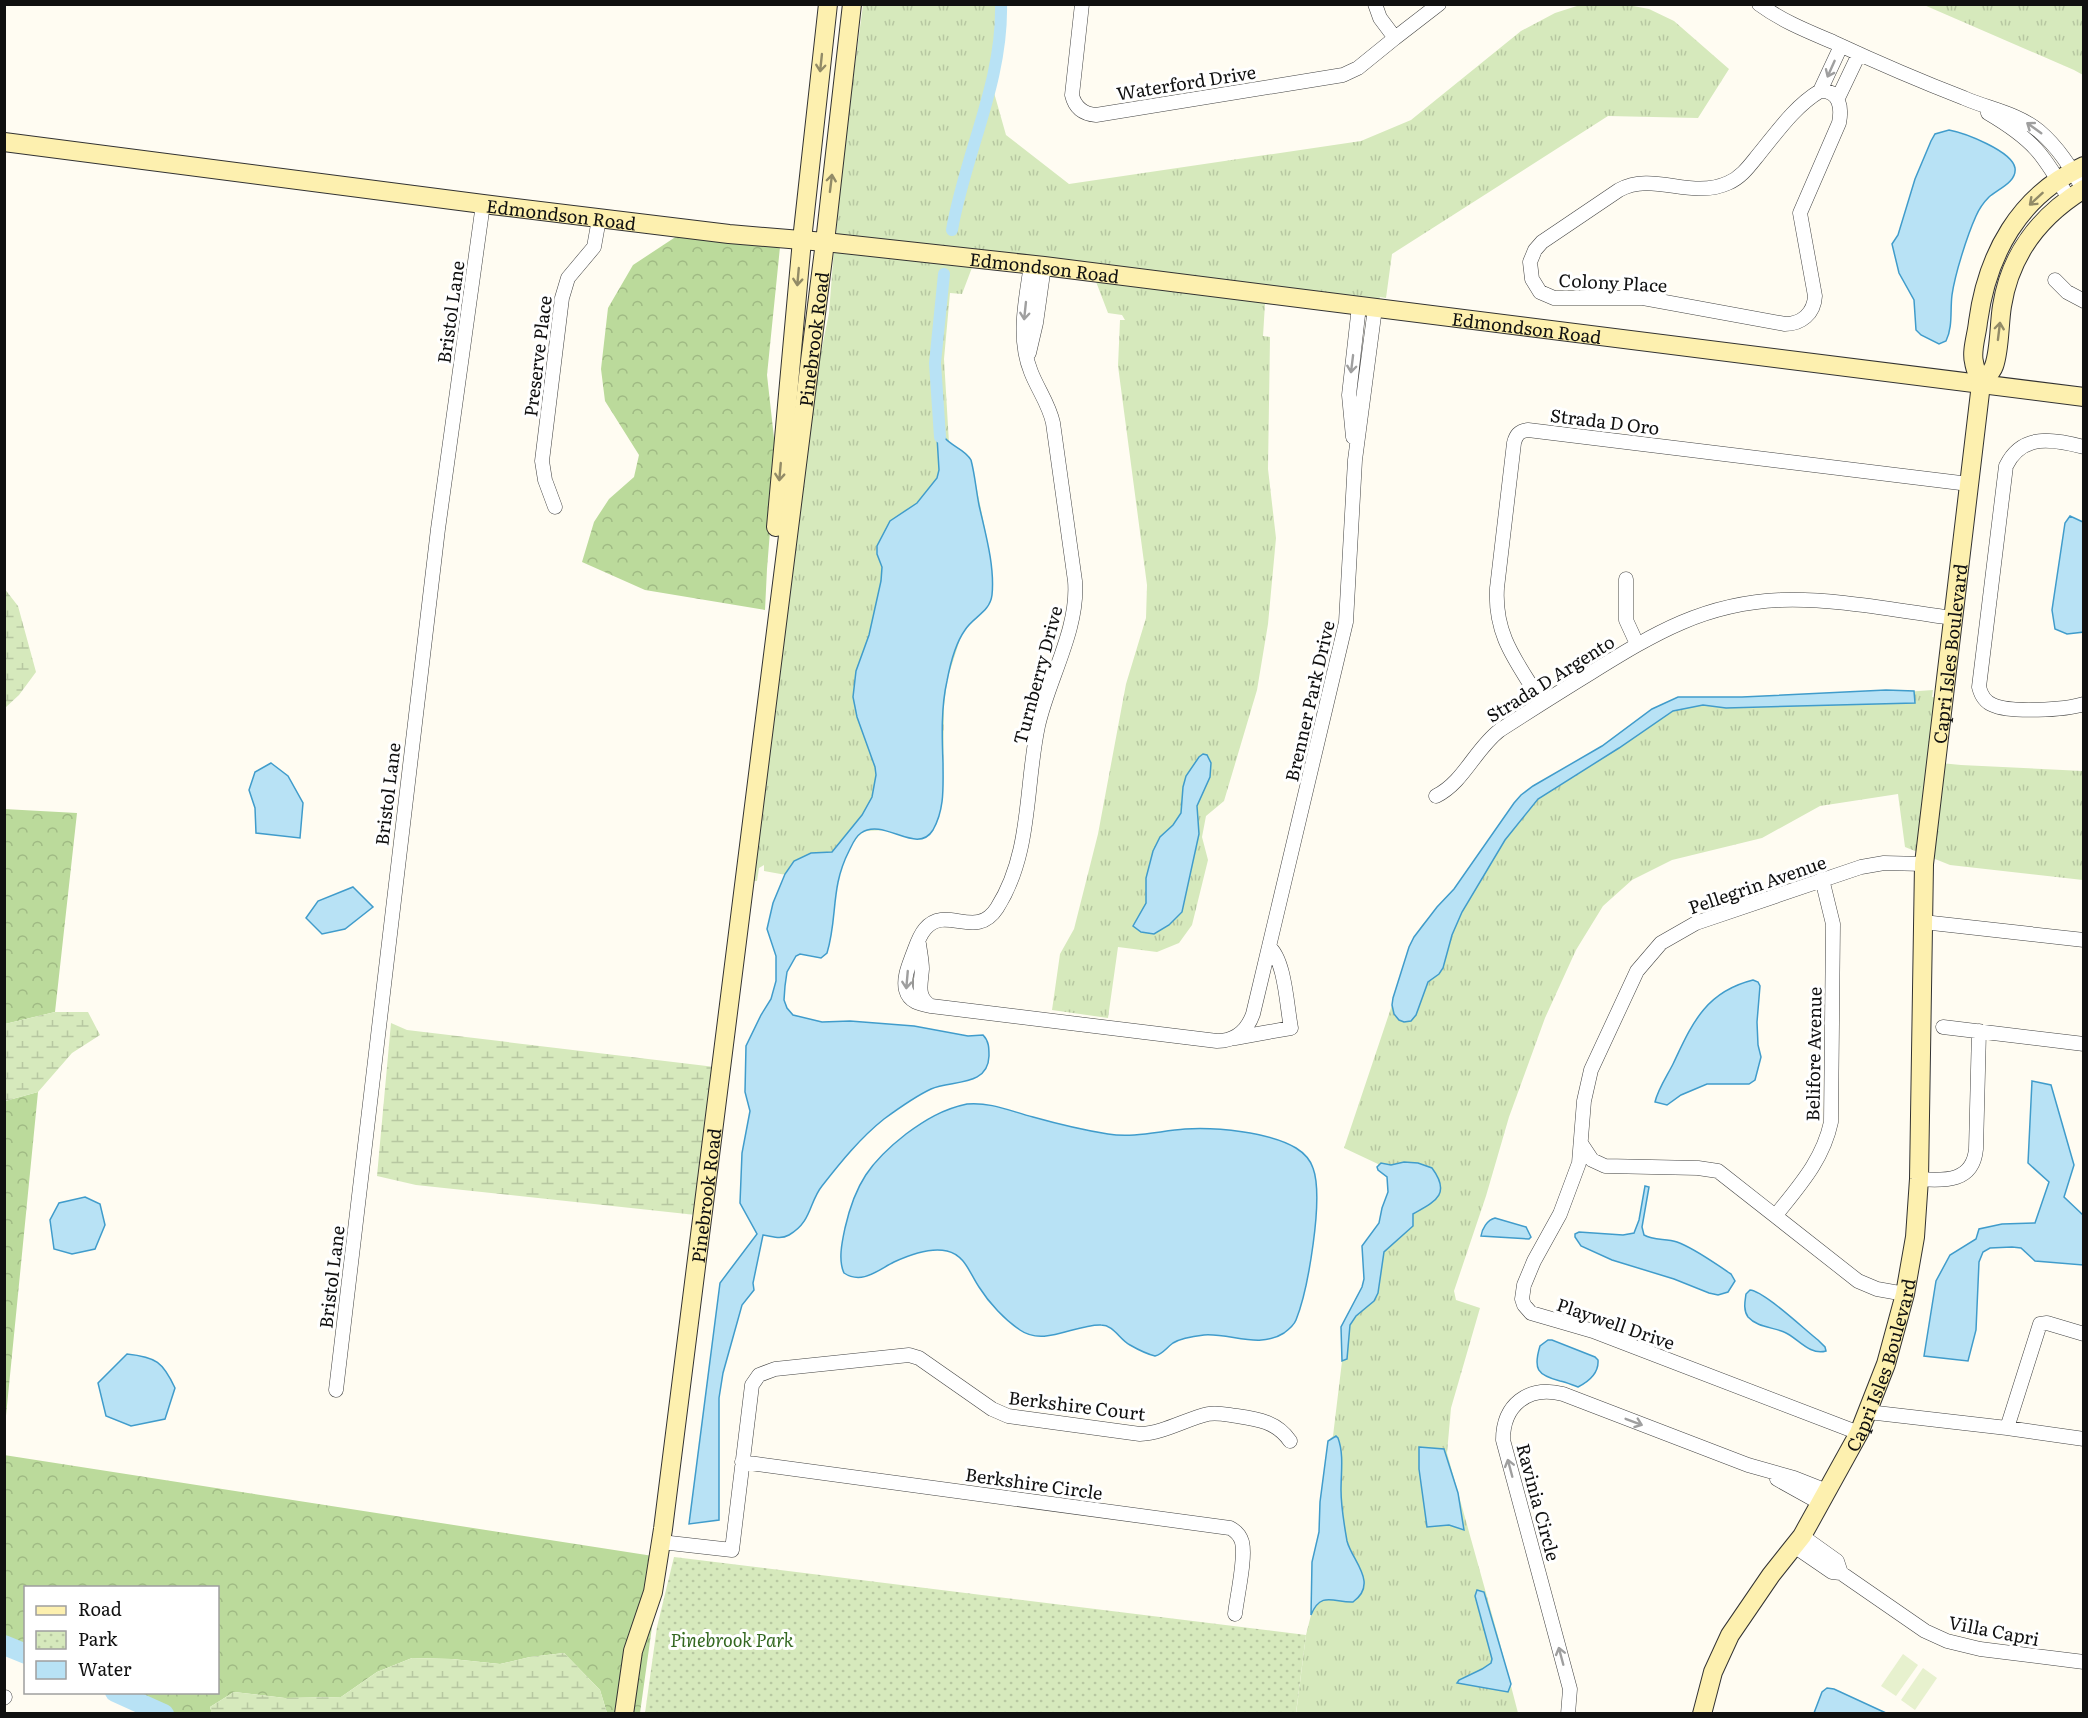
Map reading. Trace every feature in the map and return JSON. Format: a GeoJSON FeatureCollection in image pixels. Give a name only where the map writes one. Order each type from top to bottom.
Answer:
{"type":"FeatureCollection","features":[{"type":"Feature","properties":{"kind":"street","name":"Pinebrook Road"},"geometry":{"type":"LineString","coordinates":[[770,673],[772,570],[802,240],[828,4]]}},
{"type":"Feature","properties":{"kind":"street","name":"Pinebrook Road"},"geometry":{"type":"LineString","coordinates":[[624,1713],[633,1651],[653,1592],[661,1542],[825,242],[852,4]]}},
{"type":"Feature","properties":{"kind":"street","name":"Waterford Drive"},"geometry":{"type":"LineString","coordinates":[[1082,4],[1072,95],[1078,108],[1093,115],[1343,75],[1358,68],[1439,4]]}},
{"type":"Feature","properties":{"kind":"street"},"geometry":{"type":"LineString","coordinates":[[1375,4],[1380,18],[1395,38]]}},
{"type":"Feature","properties":{"kind":"street"},"geometry":{"type":"LineString","coordinates":[[1759,4],[1785,21],[2030,125],[2057,150],[2072,173],[2078,193]]}},
{"type":"Feature","properties":{"kind":"street","name":"Colony Place"},"geometry":{"type":"LineString","coordinates":[[1841,46],[1821,91],[1793,114],[1733,181],[1719,187],[1703,189],[1644,183],[1630,185],[1619,190],[1538,246],[1533,253],[1530,267],[1534,284],[1544,294],[1554,298],[1643,298],[1785,324],[1800,322],[1815,302],[1800,213],[1839,123],[1841,111],[1838,98],[1859,54]]}},
{"type":"Feature","properties":{"kind":"street"},"geometry":{"type":"LineString","coordinates":[[1821,91],[1832,93],[1838,98]]}},
{"type":"Feature","properties":{"kind":"street","name":"Edmondson Road"},"geometry":{"type":"LineString","coordinates":[[4,142],[599,219],[1037,265],[2084,397]]}},
{"type":"Feature","properties":{"kind":"street","name":"Capri Isles Boulevard"},"geometry":{"type":"LineString","coordinates":[[1702,1713],[1713,1672],[1730,1635],[1771,1575],[1798,1541],[1859,1433],[1893,1341],[1905,1294],[1915,1237],[1919,1179],[1924,864],[1981,384],[1973,361],[1984,287],[1996,253],[2013,224],[2025,209],[2072,173]]}},
{"type":"Feature","properties":{"kind":"street","name":"Capri Isles Boulevard"},"geometry":{"type":"LineString","coordinates":[[1981,384],[1994,367],[2004,293],[2015,263],[2029,237],[2047,217],[2078,193]]}},
{"type":"Feature","properties":{"kind":"street","name":"Bristol Lane"},"geometry":{"type":"LineString","coordinates":[[336,1390],[434,563],[483,204]]}},
{"type":"Feature","properties":{"kind":"street","name":"Preserve Place"},"geometry":{"type":"LineString","coordinates":[[555,507],[545,480],[542,461],[562,298],[568,278],[594,247],[599,219]]}},
{"type":"Feature","properties":{"kind":"street","name":"Turnberry Drive"},"geometry":{"type":"LineString","coordinates":[[1037,265],[1023,327],[1031,372],[1049,406],[1053,423],[1075,581],[1073,612],[1038,727],[1020,855],[1011,882],[996,910],[984,921],[973,923],[936,921],[925,929],[907,973],[905,986],[909,996],[915,1002],[931,1006],[1217,1041],[1230,1039]]}},
{"type":"Feature","properties":{"kind":"street"},"geometry":{"type":"LineString","coordinates":[[2055,280],[2067,292],[2084,301]]}},
{"type":"Feature","properties":{"kind":"street"},"geometry":{"type":"LineString","coordinates":[[1984,287],[2004,293]]}},
{"type":"Feature","properties":{"kind":"street","name":"Brenner Park Drive"},"geometry":{"type":"LineString","coordinates":[[1230,1039],[1244,1031],[1251,1020],[1347,618],[1355,460],[1349,395],[1367,307]]}},
{"type":"Feature","properties":{"kind":"street","name":"Strada D Oro"},"geometry":{"type":"LineString","coordinates":[[1542,703],[1505,642],[1496,608],[1514,443],[1519,430],[1969,484]]}},
{"type":"Feature","properties":{"kind":"street"},"geometry":{"type":"LineString","coordinates":[[2084,447],[2061,442],[2033,441],[2014,452],[2006,466],[1979,687],[1981,695],[1987,701],[1999,707],[2045,710],[2084,704]]}},
{"type":"Feature","properties":{"kind":"street","name":"Strada D Argento"},"geometry":{"type":"LineString","coordinates":[[1626,579],[1626,620],[1637,644]]}},
{"type":"Feature","properties":{"kind":"street","name":"Strada D Argento"},"geometry":{"type":"LineString","coordinates":[[1436,796],[1452,785],[1492,735],[1637,644],[1701,614],[1736,605],[1770,601],[1823,601],[1953,618]]}},
{"type":"Feature","properties":{"kind":"street","name":"Pellegrin Avenue"},"geometry":{"type":"LineString","coordinates":[[1582,1145],[1584,1101],[1591,1070],[1629,983],[1652,952],[1671,936],[1696,923],[1871,864],[1924,864]]}},
{"type":"Feature","properties":{"kind":"street","name":"Belifore Avenue"},"geometry":{"type":"LineString","coordinates":[[1776,1215],[1817,1162],[1826,1145],[1831,1122],[1833,934],[1822,879]]}},
{"type":"Feature","properties":{"kind":"street"},"geometry":{"type":"LineString","coordinates":[[1923,922],[2084,940]]}},
{"type":"Feature","properties":{"kind":"street"},"geometry":{"type":"LineString","coordinates":[[1230,1039],[1291,1028],[1280,963],[1275,952],[1269,947]]}},
{"type":"Feature","properties":{"kind":"street"},"geometry":{"type":"LineString","coordinates":[[1942,1027],[2084,1044]]}},
{"type":"Feature","properties":{"kind":"street"},"geometry":{"type":"LineString","coordinates":[[1919,1179],[1953,1178],[1968,1170],[1973,1164],[1976,1149],[1979,1031]]}},
{"type":"Feature","properties":{"kind":"street"},"geometry":{"type":"LineString","coordinates":[[1582,1145],[1592,1160],[1605,1166],[1714,1170],[1776,1215],[1858,1281],[1877,1289],[1905,1294]]}},
{"type":"Feature","properties":{"kind":"street","name":"Playwell Drive"},"geometry":{"type":"LineString","coordinates":[[1582,1145],[1579,1163],[1566,1199],[1524,1285],[1522,1299],[1527,1310],[1593,1331],[1859,1433]]}},
{"type":"Feature","properties":{"kind":"street"},"geometry":{"type":"LineString","coordinates":[[1722,1174],[1731,1162]]}},
{"type":"Feature","properties":{"kind":"street"},"geometry":{"type":"LineString","coordinates":[[2007,1428],[2040,1324],[2047,1323],[2084,1334]]}},
{"type":"Feature","properties":{"kind":"street","name":"Berkshire Court"},"geometry":{"type":"LineString","coordinates":[[661,1542],[732,1550],[752,1385],[763,1373],[775,1370],[905,1354],[919,1358],[992,1409],[1008,1416],[1140,1434],[1209,1414],[1221,1414],[1265,1421],[1281,1429],[1290,1441]]}},
{"type":"Feature","properties":{"kind":"street","name":"Ravinia Circle"},"geometry":{"type":"LineString","coordinates":[[1569,1713],[1570,1689],[1503,1440],[1504,1425],[1512,1408],[1531,1394],[1556,1392],[1749,1465],[1823,1497]]}},
{"type":"Feature","properties":{"kind":"street"},"geometry":{"type":"LineString","coordinates":[[1868,1412],[2084,1439]]}},
{"type":"Feature","properties":{"kind":"street","name":"Berkshire Circle"},"geometry":{"type":"LineString","coordinates":[[742,1462],[1230,1528],[1238,1534],[1243,1550],[1235,1614]]}},
{"type":"Feature","properties":{"kind":"street","name":"Villa Capri"},"geometry":{"type":"LineString","coordinates":[[1798,1541],[1832,1572],[1841,1573],[1934,1636],[1963,1646],[2084,1662]]}},
{"type":"Feature","properties":{"kind":"green space"},"geometry":{"type":"Polygon","coordinates":[[[863,5],[1001,5],[999,37],[991,82],[1006,135],[1069,184],[1361,141],[1411,120],[1521,31],[1555,13],[1580,5],[1628,5],[1649,9],[1674,21],[1729,69],[1698,118],[1608,116],[1392,254],[1386,298],[1380,297],[1378,302],[836,236],[843,154],[863,5]]]}},
{"type":"Feature","properties":{"kind":"green space"},"geometry":{"type":"Polygon","coordinates":[[[1924,5],[2083,5],[2083,75],[2074,70],[1924,5]]]}},
{"type":"Feature","properties":{"kind":"green space"},"geometry":{"type":"Polygon","coordinates":[[[677,236],[780,247],[767,375],[776,456],[765,610],[645,590],[582,562],[594,522],[609,499],[634,477],[639,455],[605,401],[601,369],[608,308],[633,265],[677,236]]]}},
{"type":"Feature","properties":{"kind":"green space"},"geometry":{"type":"Polygon","coordinates":[[[834,249],[973,265],[962,294],[950,293],[944,359],[949,443],[967,454],[971,460],[987,539],[992,593],[988,606],[970,623],[961,636],[947,680],[944,706],[943,789],[939,817],[930,833],[920,839],[908,838],[887,830],[864,831],[846,855],[836,884],[764,871],[764,865],[759,868],[757,881],[749,881],[810,406],[829,313],[834,249]]]}},
{"type":"Feature","properties":{"kind":"green space"},"geometry":{"type":"Polygon","coordinates":[[[1095,279],[1337,309],[1265,304],[1263,336],[1270,337],[1268,469],[1276,538],[1268,624],[1257,690],[1224,801],[1206,816],[1202,837],[1208,860],[1192,925],[1179,943],[1157,952],[1118,947],[1108,1018],[1052,1010],[1060,954],[1074,929],[1098,834],[1126,684],[1146,618],[1147,585],[1118,366],[1120,320],[1125,320],[1122,315],[1108,313],[1095,279]]]}},
{"type":"Feature","properties":{"kind":"green space"},"geometry":{"type":"Polygon","coordinates":[[[4,588],[18,606],[36,672],[19,695],[5,708],[4,588]]]}},
{"type":"Feature","properties":{"kind":"green space"},"geometry":{"type":"Polygon","coordinates":[[[1886,690],[1905,692],[1933,690],[1932,697],[1938,698],[1930,762],[2083,771],[2083,880],[1950,865],[1905,847],[1898,794],[1820,806],[1762,838],[1672,860],[1632,880],[1603,906],[1576,950],[1545,1018],[1509,1117],[1486,1196],[1454,1291],[1456,1300],[1480,1308],[1451,1408],[1447,1453],[1518,1713],[1296,1714],[1306,1635],[1311,1615],[1312,1562],[1319,1532],[1320,1502],[1328,1441],[1333,1436],[1343,1353],[1341,1327],[1362,1287],[1364,1279],[1362,1246],[1379,1223],[1388,1192],[1387,1177],[1378,1170],[1378,1164],[1344,1148],[1409,947],[1422,925],[1454,889],[1521,795],[1602,746],[1652,709],[1678,697],[1742,697],[1886,690]]]}},
{"type":"Feature","properties":{"kind":"green space"},"geometry":{"type":"Polygon","coordinates":[[[4,809],[77,813],[55,1012],[5,1024],[4,809]]]}},
{"type":"Feature","properties":{"kind":"green space"},"geometry":{"type":"Polygon","coordinates":[[[55,1012],[88,1012],[100,1035],[72,1053],[38,1092],[5,1101],[5,1024],[55,1012]]]}},
{"type":"Feature","properties":{"kind":"green space"},"geometry":{"type":"Polygon","coordinates":[[[391,1023],[407,1030],[715,1067],[696,1215],[416,1185],[377,1176],[391,1023]]]}},
{"type":"Feature","properties":{"kind":"green space"},"geometry":{"type":"Polygon","coordinates":[[[38,1092],[5,1426],[5,1101],[38,1092]]]}},
{"type":"Feature","properties":{"kind":"green space"},"geometry":{"type":"Polygon","coordinates":[[[4,1455],[653,1556],[619,1713],[607,1713],[600,1690],[564,1653],[530,1657],[500,1664],[412,1658],[377,1672],[341,1697],[285,1698],[234,1692],[210,1707],[212,1713],[151,1713],[106,1694],[219,1694],[219,1586],[24,1586],[24,1659],[5,1650],[4,1455]]]}},
{"type":"Feature","properties":{"kind":"green space"},"geometry":{"type":"Polygon","coordinates":[[[664,1557],[668,1558],[652,1627],[640,1713],[630,1714],[637,1663],[664,1557]]]}},
{"type":"Feature","properties":{"kind":"green space","name":"Pinebrook Park"},"geometry":{"type":"Polygon","coordinates":[[[674,1557],[1306,1635],[1296,1713],[645,1713],[657,1627],[674,1557]]]}},
{"type":"Feature","properties":{"kind":"green space"},"geometry":{"type":"Polygon","coordinates":[[[564,1653],[600,1690],[607,1713],[212,1714],[210,1707],[234,1692],[285,1698],[341,1697],[377,1672],[412,1658],[500,1664],[530,1657],[564,1653]]]}},
{"type":"Feature","properties":{"kind":"green space"},"geometry":{"type":"Polygon","coordinates":[[[1903,1654],[1918,1665],[1896,1696],[1881,1686],[1903,1654]]]}},
{"type":"Feature","properties":{"kind":"green space"},"geometry":{"type":"Polygon","coordinates":[[[1923,1668],[1937,1678],[1915,1710],[1901,1700],[1923,1668]]]}},
{"type":"Feature","properties":{"kind":"water"},"geometry":{"type":"Polygon","coordinates":[[[1949,130],[1997,149],[2012,162],[2015,173],[2010,181],[1987,199],[1976,216],[1956,277],[1948,336],[1946,341],[1939,344],[1916,330],[1914,300],[1899,273],[1892,244],[1898,235],[1915,179],[1931,141],[1935,134],[1949,130]]]}},
{"type":"Feature","properties":{"kind":"water"},"geometry":{"type":"Polygon","coordinates":[[[937,437],[944,437],[971,460],[989,549],[993,584],[991,601],[985,610],[968,625],[961,636],[950,668],[943,712],[943,789],[940,814],[933,830],[926,837],[909,838],[880,829],[870,829],[857,837],[839,877],[827,953],[821,958],[800,954],[796,956],[787,972],[784,1000],[793,1015],[822,1022],[850,1021],[914,1026],[968,1036],[983,1035],[989,1047],[987,1066],[976,1078],[931,1089],[884,1119],[859,1142],[829,1177],[818,1192],[806,1218],[796,1230],[782,1237],[763,1235],[753,1283],[754,1290],[742,1305],[723,1373],[719,1398],[719,1520],[689,1524],[720,1283],[757,1234],[740,1203],[742,1153],[750,1111],[745,1092],[746,1046],[771,999],[776,981],[776,956],[767,929],[773,903],[785,874],[794,861],[811,853],[832,852],[862,815],[872,797],[875,767],[857,717],[853,697],[856,671],[869,635],[881,581],[882,567],[877,554],[877,546],[890,521],[917,503],[937,478],[939,470],[937,437]]]}},
{"type":"Feature","properties":{"kind":"water"},"geometry":{"type":"Polygon","coordinates":[[[2070,516],[2083,522],[2084,632],[2067,634],[2055,629],[2052,610],[2065,523],[2070,516]]]}},
{"type":"Feature","properties":{"kind":"water"},"geometry":{"type":"Polygon","coordinates":[[[1886,690],[1914,691],[1915,703],[1726,708],[1703,705],[1673,711],[1538,799],[1505,840],[1462,912],[1452,935],[1443,968],[1428,982],[1416,1015],[1411,1021],[1404,1022],[1394,1014],[1393,998],[1414,937],[1454,889],[1514,803],[1533,786],[1602,746],[1652,709],[1678,697],[1742,697],[1886,690]]]}},
{"type":"Feature","properties":{"kind":"water"},"geometry":{"type":"Polygon","coordinates":[[[1203,754],[1207,755],[1211,763],[1210,777],[1197,806],[1199,834],[1182,912],[1169,925],[1154,934],[1141,932],[1133,926],[1146,903],[1146,878],[1153,851],[1160,837],[1173,825],[1181,813],[1186,776],[1203,754]]]}},
{"type":"Feature","properties":{"kind":"water"},"geometry":{"type":"Polygon","coordinates":[[[271,763],[288,776],[303,803],[300,838],[256,833],[255,808],[249,790],[255,772],[271,763]]]}},
{"type":"Feature","properties":{"kind":"water"},"geometry":{"type":"Polygon","coordinates":[[[353,887],[373,907],[345,929],[322,934],[306,918],[318,901],[353,887]]]}},
{"type":"Feature","properties":{"kind":"water"},"geometry":{"type":"Polygon","coordinates":[[[1753,980],[1760,986],[1757,1022],[1761,1057],[1755,1080],[1749,1084],[1707,1084],[1681,1095],[1667,1105],[1655,1102],[1660,1087],[1702,1012],[1723,993],[1753,980]]]}},
{"type":"Feature","properties":{"kind":"water"},"geometry":{"type":"Polygon","coordinates":[[[2032,1081],[2051,1085],[2074,1165],[2064,1197],[2083,1215],[2083,1265],[2035,1261],[2021,1248],[1990,1248],[1983,1252],[1979,1262],[1976,1330],[1968,1361],[1924,1356],[1936,1281],[1950,1255],[1976,1239],[1979,1229],[2002,1224],[2035,1223],[2049,1182],[2028,1163],[2032,1081]]]}},
{"type":"Feature","properties":{"kind":"water"},"geometry":{"type":"Polygon","coordinates":[[[967,1104],[992,1106],[1108,1134],[1137,1135],[1185,1129],[1227,1130],[1272,1138],[1299,1150],[1313,1168],[1317,1200],[1310,1267],[1301,1306],[1294,1324],[1284,1333],[1265,1340],[1214,1335],[1188,1338],[1173,1343],[1155,1356],[1130,1345],[1109,1327],[1101,1325],[1049,1336],[1029,1335],[992,1305],[963,1261],[947,1251],[934,1250],[913,1254],[864,1277],[844,1273],[841,1257],[849,1212],[859,1186],[874,1164],[893,1144],[913,1129],[942,1112],[967,1104]]]}},
{"type":"Feature","properties":{"kind":"water"},"geometry":{"type":"Polygon","coordinates":[[[1404,1162],[1418,1163],[1432,1168],[1438,1177],[1440,1191],[1434,1201],[1413,1214],[1413,1226],[1384,1252],[1378,1293],[1374,1301],[1356,1316],[1350,1325],[1347,1359],[1342,1361],[1341,1327],[1364,1279],[1362,1246],[1379,1223],[1388,1192],[1387,1177],[1377,1167],[1381,1163],[1391,1165],[1404,1162]]]}},
{"type":"Feature","properties":{"kind":"water"},"geometry":{"type":"Polygon","coordinates":[[[1645,1186],[1649,1187],[1642,1227],[1644,1235],[1673,1241],[1705,1256],[1731,1274],[1735,1281],[1728,1292],[1718,1295],[1709,1293],[1674,1279],[1612,1260],[1581,1246],[1575,1237],[1575,1234],[1579,1232],[1623,1235],[1634,1233],[1639,1220],[1645,1186]]]}},
{"type":"Feature","properties":{"kind":"water"},"geometry":{"type":"Polygon","coordinates":[[[85,1197],[100,1204],[105,1225],[95,1249],[72,1254],[54,1249],[50,1220],[59,1203],[85,1197]]]}},
{"type":"Feature","properties":{"kind":"water"},"geometry":{"type":"Polygon","coordinates":[[[1495,1218],[1526,1227],[1531,1237],[1529,1239],[1481,1236],[1485,1225],[1495,1218]]]}},
{"type":"Feature","properties":{"kind":"water"},"geometry":{"type":"Polygon","coordinates":[[[1750,1290],[1765,1297],[1784,1312],[1818,1340],[1826,1351],[1809,1349],[1789,1334],[1760,1325],[1748,1317],[1745,1303],[1746,1294],[1750,1290]]]}},
{"type":"Feature","properties":{"kind":"water"},"geometry":{"type":"Polygon","coordinates":[[[1548,1340],[1595,1357],[1598,1365],[1593,1376],[1578,1387],[1552,1379],[1542,1373],[1537,1366],[1538,1354],[1540,1346],[1548,1340]]]}},
{"type":"Feature","properties":{"kind":"water"},"geometry":{"type":"Polygon","coordinates":[[[127,1354],[152,1359],[167,1372],[175,1388],[165,1419],[131,1426],[106,1416],[98,1383],[127,1354]]]}},
{"type":"Feature","properties":{"kind":"water"},"geometry":{"type":"Polygon","coordinates":[[[1336,1436],[1341,1450],[1341,1490],[1347,1541],[1362,1572],[1364,1587],[1353,1602],[1324,1600],[1315,1607],[1311,1615],[1312,1562],[1319,1532],[1320,1502],[1328,1441],[1336,1436]]]}},
{"type":"Feature","properties":{"kind":"water"},"geometry":{"type":"Polygon","coordinates":[[[1419,1447],[1444,1449],[1458,1493],[1464,1530],[1449,1525],[1427,1527],[1419,1469],[1419,1447]]]}},
{"type":"Feature","properties":{"kind":"water"},"geometry":{"type":"Polygon","coordinates":[[[1477,1590],[1484,1592],[1511,1684],[1508,1692],[1457,1683],[1491,1663],[1492,1659],[1475,1596],[1477,1590]]]}},
{"type":"Feature","properties":{"kind":"water"},"geometry":{"type":"Polygon","coordinates":[[[1827,1688],[1834,1689],[1886,1713],[1814,1713],[1822,1692],[1827,1688]]]}},
{"type":"Feature","properties":{"kind":"waterway"},"geometry":{"type":"LineString","coordinates":[[952,230],[965,174],[990,90],[1000,33],[1001,4]]}},
{"type":"Feature","properties":{"kind":"waterway"},"geometry":{"type":"LineString","coordinates":[[940,437],[935,363],[944,274]]}},
{"type":"Feature","properties":{"kind":"waterway"},"geometry":{"type":"LineString","coordinates":[[4,1645],[24,1653]]}},
{"type":"Feature","properties":{"kind":"waterway"},"geometry":{"type":"LineString","coordinates":[[119,1694],[164,1714]]}}]}
